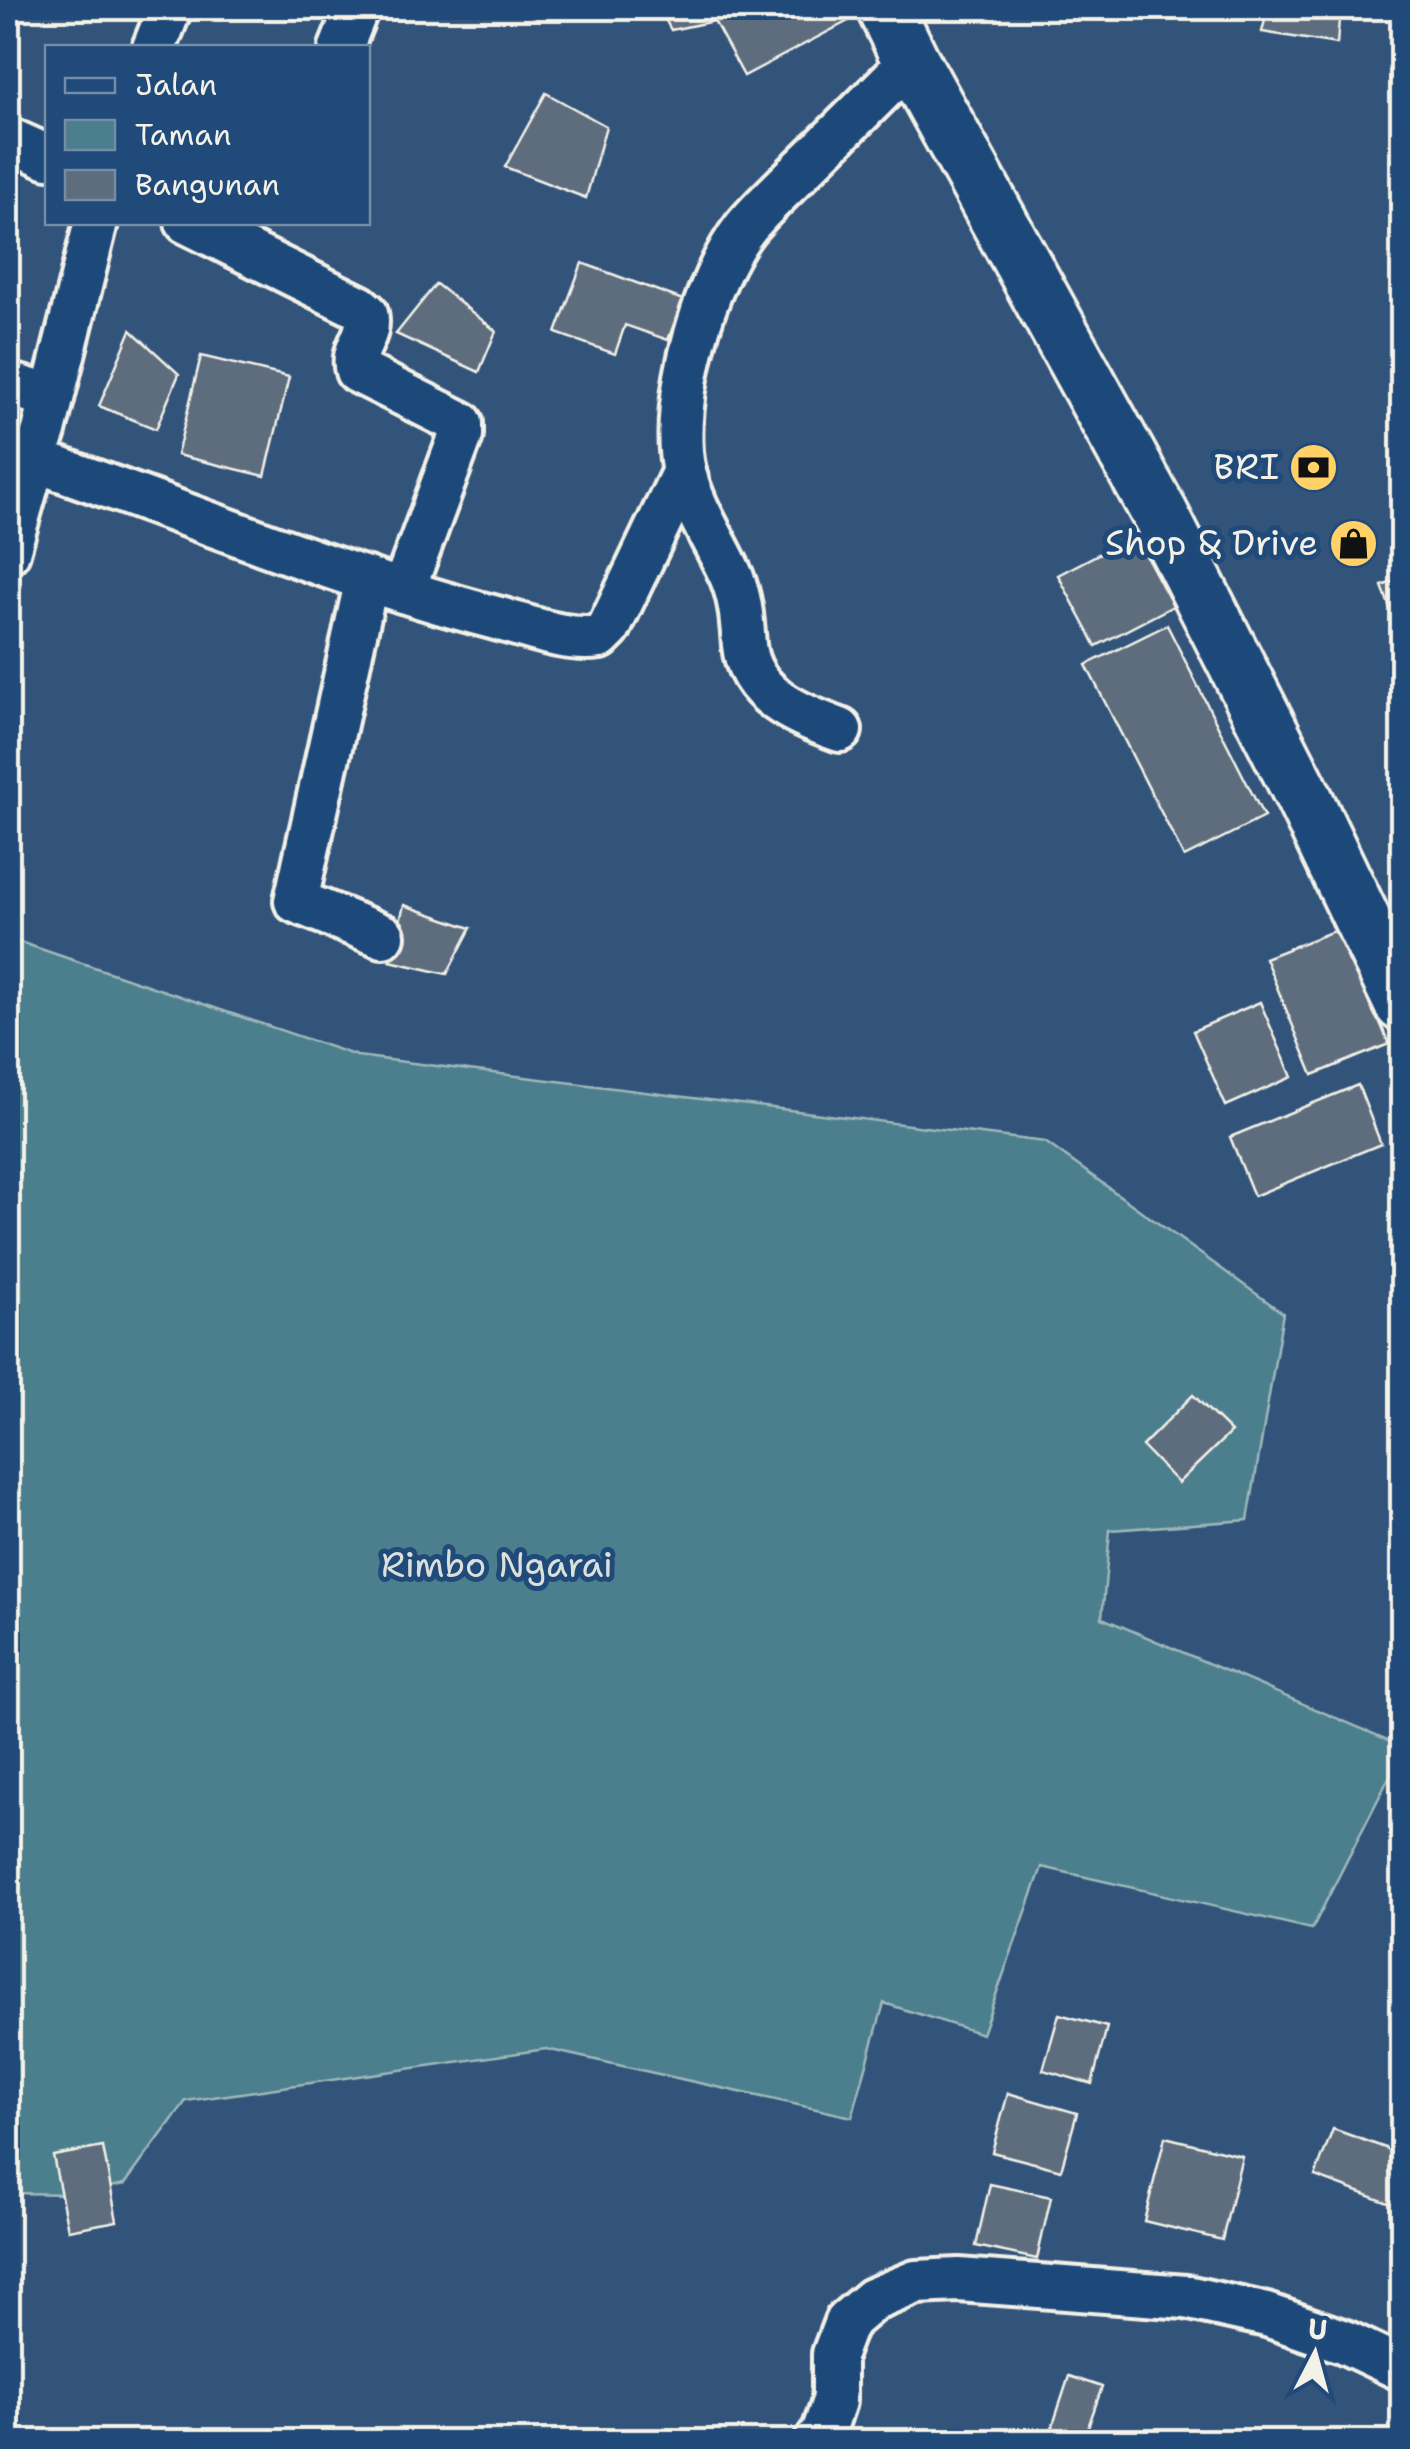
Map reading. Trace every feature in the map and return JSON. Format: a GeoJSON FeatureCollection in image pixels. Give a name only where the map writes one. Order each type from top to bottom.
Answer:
{"type":"FeatureCollection","features":[{"type":"Feature","properties":{"kind":"highway"},"geometry":{"type":"LineString","coordinates":[[885,8],[1160,514],[1303,796],[1402,1003]]}},
{"type":"Feature","properties":{"kind":"street"},"geometry":{"type":"LineString","coordinates":[[155,45],[170,8]]}},
{"type":"Feature","properties":{"kind":"street"},"geometry":{"type":"LineString","coordinates":[[342,45],[356,8]]}},
{"type":"Feature","properties":{"kind":"street"},"geometry":{"type":"LineString","coordinates":[[840,730],[779,702],[750,671],[744,624],[732,579],[698,512],[684,471],[679,435],[684,390],[700,325],[720,270],[744,229],[911,61]]}},
{"type":"Feature","properties":{"kind":"street"},"geometry":{"type":"LineString","coordinates":[[8,139],[45,156]]}},
{"type":"Feature","properties":{"kind":"street"},"geometry":{"type":"LineString","coordinates":[[8,552],[95,225]]}},
{"type":"Feature","properties":{"kind":"street"},"geometry":{"type":"LineString","coordinates":[[193,225],[360,307],[366,314],[368,330],[354,358],[357,370],[461,423],[461,435],[385,585],[298,894],[382,936]]}},
{"type":"Feature","properties":{"kind":"street"},"geometry":{"type":"LineString","coordinates":[[8,384],[52,397]]}},
{"type":"Feature","properties":{"kind":"street"},"geometry":{"type":"LineString","coordinates":[[34,460],[385,585],[463,610],[579,639],[600,637],[609,628],[684,471]]}},
{"type":"Feature","properties":{"kind":"street"},"geometry":{"type":"LineString","coordinates":[[816,2442],[834,2401],[834,2354],[846,2322],[872,2300],[916,2282],[959,2280],[1186,2297],[1267,2315],[1345,2342],[1402,2368]]}},
{"type":"Feature","properties":{"kind":"green space","name":"Rimbo Ngarai"},"geometry":{"type":"Polygon","coordinates":[[[8,938],[357,1056],[1045,1142],[1283,1313],[1248,1520],[1110,1530],[1102,1618],[1402,1746],[1312,1929],[1042,1867],[982,2034],[884,2003],[852,2117],[546,2049],[186,2101],[125,2184],[75,2194],[8,2193],[8,938]]]}},
{"type":"Feature","properties":{"kind":"building"},"geometry":{"type":"Polygon","coordinates":[[[659,8],[849,8],[854,18],[744,76],[714,21],[671,30],[659,8]]]}},
{"type":"Feature","properties":{"kind":"building"},"geometry":{"type":"Polygon","coordinates":[[[1268,8],[1340,8],[1337,44],[1262,32],[1268,8]]]}},
{"type":"Feature","properties":{"kind":"building"},"geometry":{"type":"Polygon","coordinates":[[[546,93],[606,126],[586,198],[505,167],[546,93]]]}},
{"type":"Feature","properties":{"kind":"building"},"geometry":{"type":"Polygon","coordinates":[[[582,263],[683,300],[668,340],[625,325],[615,354],[556,333],[582,263]]]}},
{"type":"Feature","properties":{"kind":"building"},"geometry":{"type":"Polygon","coordinates":[[[436,284],[496,331],[479,372],[396,334],[436,284]]]}},
{"type":"Feature","properties":{"kind":"building"},"geometry":{"type":"Polygon","coordinates":[[[131,330],[179,374],[156,429],[99,406],[131,330]]]}},
{"type":"Feature","properties":{"kind":"building"},"geometry":{"type":"Polygon","coordinates":[[[201,356],[289,377],[265,476],[177,455],[201,356]]]}},
{"type":"Feature","properties":{"kind":"building"},"geometry":{"type":"Polygon","coordinates":[[[1135,535],[1173,606],[1096,646],[1058,575],[1135,535]]]}},
{"type":"Feature","properties":{"kind":"building"},"geometry":{"type":"Polygon","coordinates":[[[1402,578],[1402,641],[1382,586],[1402,578]]]}},
{"type":"Feature","properties":{"kind":"building"},"geometry":{"type":"Polygon","coordinates":[[[1167,625],[1264,817],[1184,857],[1086,665],[1167,625]]]}},
{"type":"Feature","properties":{"kind":"building"},"geometry":{"type":"Polygon","coordinates":[[[404,905],[471,928],[447,974],[390,961],[404,905]]]}},
{"type":"Feature","properties":{"kind":"building"},"geometry":{"type":"Polygon","coordinates":[[[1341,928],[1389,1044],[1313,1075],[1265,958],[1341,928]]]}},
{"type":"Feature","properties":{"kind":"building"},"geometry":{"type":"Polygon","coordinates":[[[1260,1002],[1292,1077],[1226,1106],[1193,1031],[1260,1002]]]}},
{"type":"Feature","properties":{"kind":"building"},"geometry":{"type":"Polygon","coordinates":[[[1358,1085],[1381,1144],[1254,1196],[1230,1137],[1358,1085]]]}},
{"type":"Feature","properties":{"kind":"building"},"geometry":{"type":"Polygon","coordinates":[[[1193,1395],[1231,1432],[1178,1483],[1142,1446],[1193,1395]]]}},
{"type":"Feature","properties":{"kind":"building"},"geometry":{"type":"Polygon","coordinates":[[[1059,2014],[1107,2027],[1092,2084],[1043,2070],[1059,2014]]]}},
{"type":"Feature","properties":{"kind":"building"},"geometry":{"type":"Polygon","coordinates":[[[1008,2093],[1077,2113],[1061,2170],[992,2152],[1008,2093]]]}},
{"type":"Feature","properties":{"kind":"building"},"geometry":{"type":"Polygon","coordinates":[[[1333,2129],[1402,2154],[1402,2172],[1391,2204],[1315,2176],[1333,2129]]]}},
{"type":"Feature","properties":{"kind":"building"},"geometry":{"type":"Polygon","coordinates":[[[1165,2137],[1242,2156],[1222,2240],[1144,2221],[1165,2137]]]}},
{"type":"Feature","properties":{"kind":"building"},"geometry":{"type":"Polygon","coordinates":[[[103,2147],[117,2221],[68,2230],[53,2156],[103,2147]]]}},
{"type":"Feature","properties":{"kind":"building"},"geometry":{"type":"Polygon","coordinates":[[[990,2184],[1051,2197],[1037,2259],[976,2246],[990,2184]]]}},
{"type":"Feature","properties":{"kind":"building"},"geometry":{"type":"Polygon","coordinates":[[[1069,2376],[1102,2387],[1084,2439],[1052,2428],[1069,2376]]]}},
{"type":"Feature","properties":{"kind":"place","name":"BRI"},"geometry":{"type":"Point","coordinates":[1314,467]}},
{"type":"Feature","properties":{"kind":"place","name":"Shop & Drive"},"geometry":{"type":"Point","coordinates":[1353,543]}}]}
